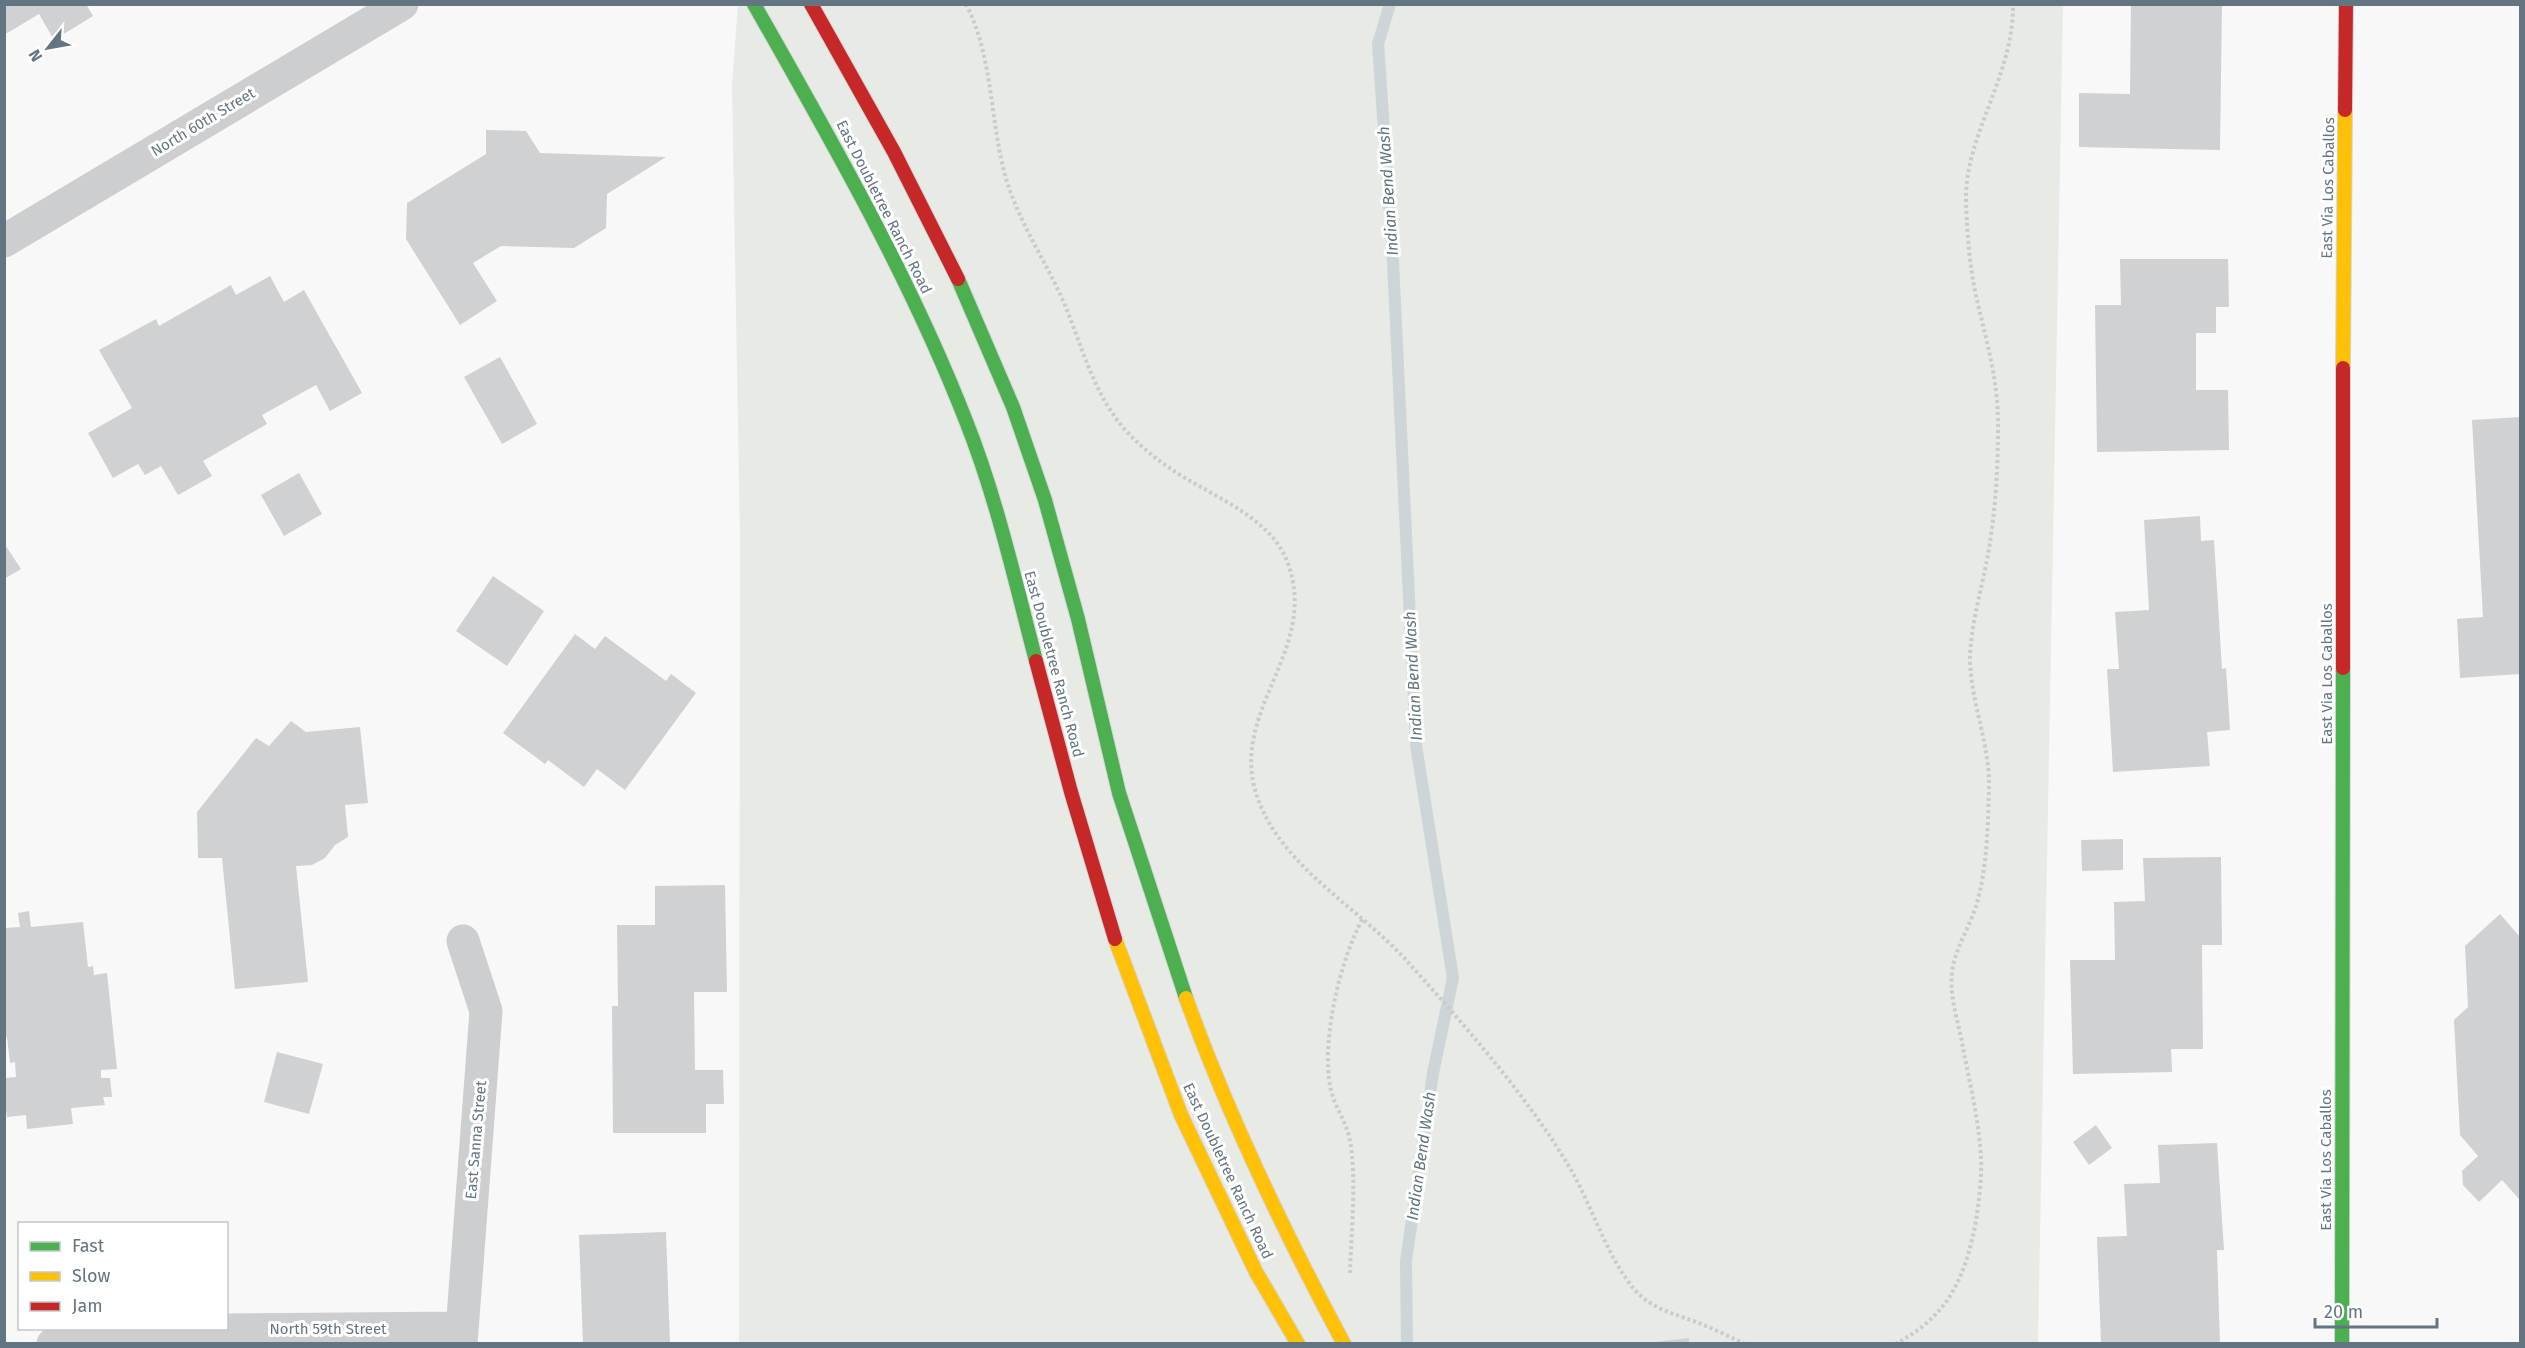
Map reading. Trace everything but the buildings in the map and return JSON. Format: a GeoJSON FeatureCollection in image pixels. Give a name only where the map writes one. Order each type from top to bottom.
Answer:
{"type":"FeatureCollection","features":[{"type":"Feature","properties":{"kind":"main road","name":"East Doubletree Ranch Road"},"geometry":{"type":"LineString","coordinates":[[754,4],[855,181],[935,346],[967,423],[996,511],[1071,792],[1109,923],[1181,1115],[1256,1272],[1298,1344]]}},
{"type":"Feature","properties":{"kind":"main road","name":"East Doubletree Ranch Road"},"geometry":{"type":"LineString","coordinates":[[812,4],[899,159],[978,321],[1013,408],[1072,594],[1117,788],[1150,896],[1226,1100],[1303,1269],[1344,1344]]}},
{"type":"Feature","properties":{"kind":"main road","name":"East Via Los Caballos"},"geometry":{"type":"LineString","coordinates":[[2342,1344],[2343,247],[2346,4]]}},
{"type":"Feature","properties":{"kind":"street","name":"North 60th Street"},"geometry":{"type":"LineString","coordinates":[[4,241],[402,4]]}},
{"type":"Feature","properties":{"kind":"street","name":"East Sanna Street"},"geometry":{"type":"LineString","coordinates":[[461,1336],[486,1011],[463,941]]}},
{"type":"Feature","properties":{"kind":"street","name":"North 59th Street"},"geometry":{"type":"LineString","coordinates":[[54,1344],[86,1331],[461,1336]]}},
{"type":"Feature","properties":{"kind":"path"},"geometry":{"type":"LineString","coordinates":[[966,4],[982,46],[1008,186],[1020,218],[1062,299],[1103,398],[1119,423],[1144,449],[1174,472],[1217,494],[1254,521],[1279,545],[1287,562],[1293,586],[1295,616],[1281,666],[1267,694],[1252,736],[1250,761],[1254,786],[1271,828],[1287,850],[1364,918],[1406,960],[1494,1064],[1543,1127],[1572,1171],[1635,1291],[1659,1310],[1745,1344]]}},
{"type":"Feature","properties":{"kind":"path"},"geometry":{"type":"LineString","coordinates":[[1895,1344],[1914,1334],[1934,1318],[1954,1291],[1968,1259],[1978,1207],[1981,1161],[1976,1113],[1955,1014],[1952,973],[1977,902],[1983,861],[1989,785],[1982,724],[1972,691],[1970,654],[1994,521],[1998,428],[1994,363],[1975,292],[1967,246],[1966,197],[1968,173],[2006,63],[2011,39],[2013,4]]}},
{"type":"Feature","properties":{"kind":"path"},"geometry":{"type":"LineString","coordinates":[[1350,1281],[1350,1141],[1343,1115],[1331,1093],[1326,1065],[1336,996],[1353,936],[1364,918]]}},
{"type":"Feature","properties":{"kind":"shaded area"},"geometry":{"type":"Polygon","coordinates":[[[738,5],[2063,5],[2038,1343],[739,1343],[740,539],[732,85],[738,5]]]}},
{"type":"Feature","properties":{"kind":"waterway","name":"Indian Bend Wash"},"geometry":{"type":"LineString","coordinates":[[1390,4],[1378,44],[1393,262],[1416,745],[1453,978],[1433,1073],[1406,1261],[1407,1344]]}},
{"type":"Feature","properties":{"kind":"traffic: fast"},"geometry":{"type":"LineString","coordinates":[[754,4],[867,209],[920,313],[944,367],[987,480],[1036,661]]}},
{"type":"Feature","properties":{"kind":"traffic: fast"},"geometry":{"type":"LineString","coordinates":[[958,279],[1013,407],[1045,500],[1078,619],[1119,793],[1186,998]]}},
{"type":"Feature","properties":{"kind":"traffic: fast"},"geometry":{"type":"LineString","coordinates":[[2342,1344],[2343,668]]}},
{"type":"Feature","properties":{"kind":"traffic: slow"},"geometry":{"type":"LineString","coordinates":[[2343,368],[2345,110]]}},
{"type":"Feature","properties":{"kind":"traffic: slow"},"geometry":{"type":"LineString","coordinates":[[1115,939],[1181,1115],[1256,1272],[1298,1344]]}},
{"type":"Feature","properties":{"kind":"traffic: slow"},"geometry":{"type":"LineString","coordinates":[[1186,998],[1239,1131],[1300,1260],[1344,1344]]}},
{"type":"Feature","properties":{"kind":"traffic: jam"},"geometry":{"type":"LineString","coordinates":[[811,4],[894,152],[958,279]]}},
{"type":"Feature","properties":{"kind":"traffic: jam"},"geometry":{"type":"LineString","coordinates":[[2345,110],[2346,4]]}},
{"type":"Feature","properties":{"kind":"traffic: jam"},"geometry":{"type":"LineString","coordinates":[[2343,368],[2343,668]]}},
{"type":"Feature","properties":{"kind":"traffic: jam"},"geometry":{"type":"LineString","coordinates":[[1036,661],[1071,792],[1115,939]]}}]}
